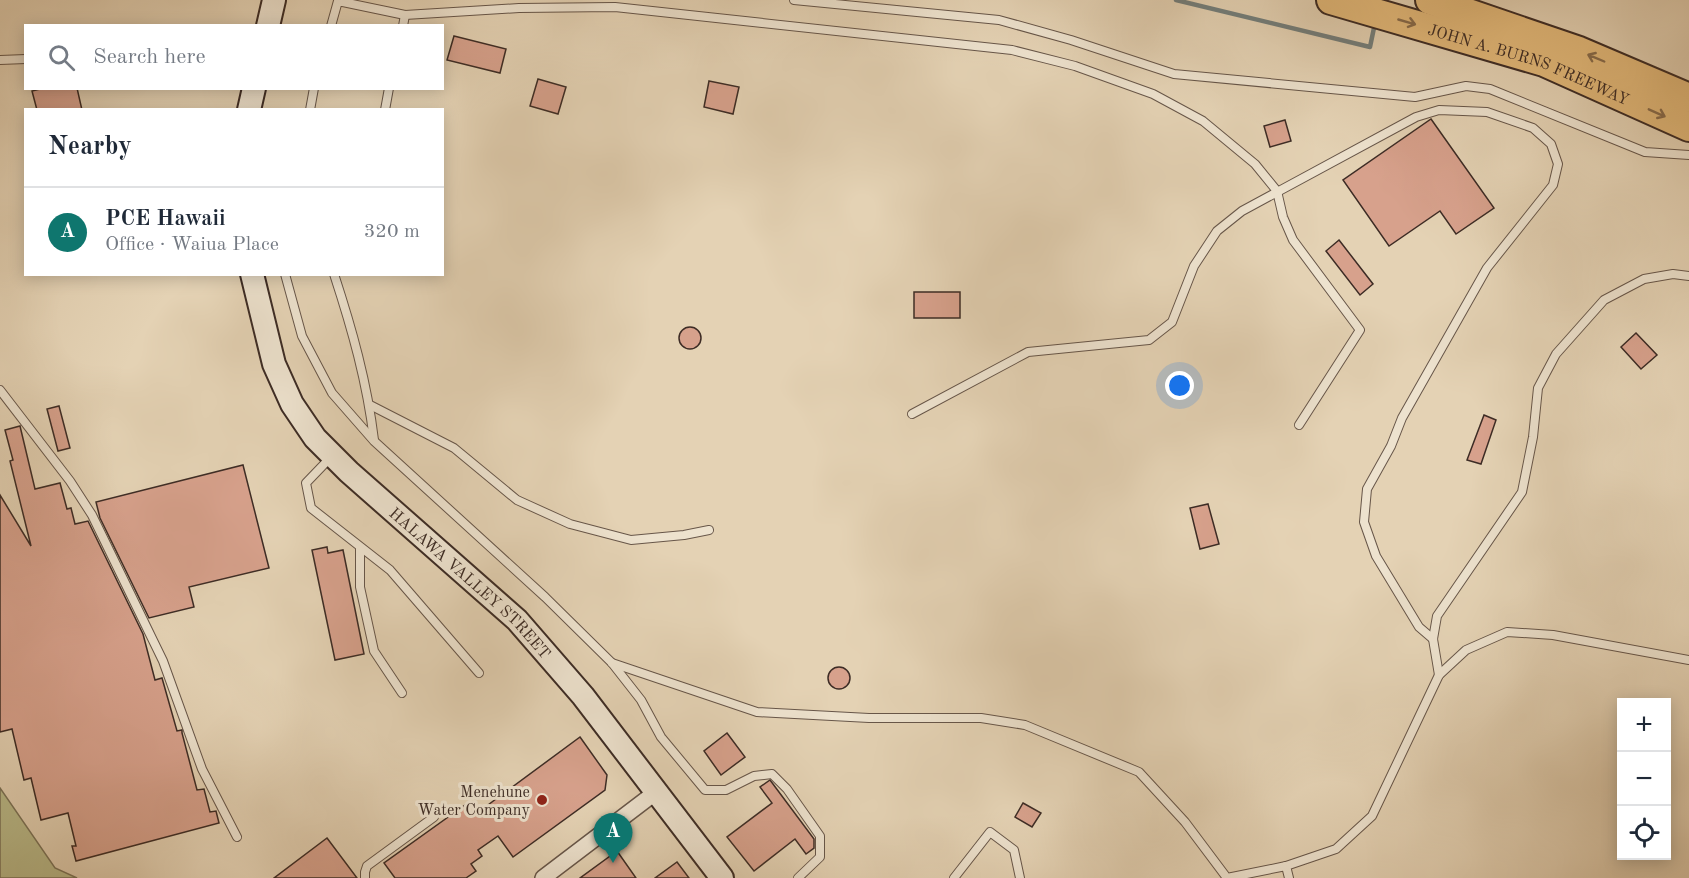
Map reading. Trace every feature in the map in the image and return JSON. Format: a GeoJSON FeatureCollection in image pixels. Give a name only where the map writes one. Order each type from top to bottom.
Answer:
{"type":"FeatureCollection","features":[{"type":"Feature","properties":{"kind":"highway","name":"JOHN A. BURNS FREEWAY"},"geometry":{"type":"LineString","coordinates":[[1331,0],[1529,46],[1579,51],[1689,98]]}},
{"type":"Feature","properties":{"kind":"highway","name":"JOHN A. BURNS FREEWAY"},"geometry":{"type":"LineString","coordinates":[[1430,0],[1529,46],[1544,62],[1689,127]]}},
{"type":"Feature","properties":{"kind":"street"},"geometry":{"type":"LineString","coordinates":[[268,24],[274,0]]}},
{"type":"Feature","properties":{"kind":"street","name":"HALAWA VALLEY STREET"},"geometry":{"type":"LineString","coordinates":[[252,276],[270,348],[282,383],[302,421],[332,455],[517,620],[571,681],[722,878]]}},
{"type":"Feature","properties":{"kind":"street"},"geometry":{"type":"LineString","coordinates":[[543,878],[656,792]]}},
{"type":"Feature","properties":{"kind":"lane"},"geometry":{"type":"LineString","coordinates":[[331,24],[337,0],[405,15],[519,8],[615,7],[1012,50],[1075,66],[1153,93],[1203,121],[1255,164],[1277,191],[1283,217],[1293,240],[1360,330],[1299,425]]}},
{"type":"Feature","properties":{"kind":"lane"},"geometry":{"type":"LineString","coordinates":[[794,0],[999,20],[1071,40],[1174,74],[1415,97],[1466,86],[1490,89],[1645,152],[1689,155]]}},
{"type":"Feature","properties":{"kind":"lane"},"geometry":{"type":"LineString","coordinates":[[403,24],[405,15]]}},
{"type":"Feature","properties":{"kind":"lane"},"geometry":{"type":"LineString","coordinates":[[0,60],[24,59]]}},
{"type":"Feature","properties":{"kind":"lane"},"geometry":{"type":"LineString","coordinates":[[310,108],[314,90]]}},
{"type":"Feature","properties":{"kind":"lane"},"geometry":{"type":"LineString","coordinates":[[385,108],[389,90]]}},
{"type":"Feature","properties":{"kind":"lane"},"geometry":{"type":"LineString","coordinates":[[912,414],[1028,352],[1149,340],[1172,322],[1194,266],[1217,231],[1242,211],[1416,117],[1439,110],[1487,112],[1533,128],[1551,144],[1558,164],[1553,184],[1487,268],[1402,418],[1391,446],[1367,489],[1364,522],[1376,556],[1419,627],[1433,639]]}},
{"type":"Feature","properties":{"kind":"lane"},"geometry":{"type":"LineString","coordinates":[[1439,675],[1433,639],[1437,616],[1522,492],[1533,436],[1538,388],[1556,354],[1604,300],[1644,279],[1673,274],[1689,276]]}},
{"type":"Feature","properties":{"kind":"lane"},"geometry":{"type":"LineString","coordinates":[[286,276],[302,336],[332,393],[374,441],[537,589],[612,663],[641,700],[661,737],[705,790],[726,790],[754,776],[772,774],[787,789],[820,836],[820,857],[798,878]]}},
{"type":"Feature","properties":{"kind":"lane"},"geometry":{"type":"LineString","coordinates":[[335,276],[357,346],[370,405],[374,441]]}},
{"type":"Feature","properties":{"kind":"lane"},"geometry":{"type":"LineString","coordinates":[[0,390],[70,480],[92,516],[163,661],[202,769],[237,837]]}},
{"type":"Feature","properties":{"kind":"lane"},"geometry":{"type":"LineString","coordinates":[[370,405],[454,448],[517,500],[570,524],[631,540],[709,530]]}},
{"type":"Feature","properties":{"kind":"lane"},"geometry":{"type":"LineString","coordinates":[[332,455],[306,483],[311,508],[390,570],[479,673]]}},
{"type":"Feature","properties":{"kind":"lane"},"geometry":{"type":"LineString","coordinates":[[360,548],[360,587],[374,651],[402,693]]}},
{"type":"Feature","properties":{"kind":"lane"},"geometry":{"type":"LineString","coordinates":[[612,663],[757,712],[869,718],[981,718],[1025,725],[1138,772],[1185,822],[1226,878],[1286,866],[1336,849],[1372,816],[1439,675],[1467,650],[1507,632],[1553,635],[1689,660]]}},
{"type":"Feature","properties":{"kind":"lane"},"geometry":{"type":"LineString","coordinates":[[366,878],[364,872],[367,866],[434,817]]}},
{"type":"Feature","properties":{"kind":"lane"},"geometry":{"type":"LineString","coordinates":[[954,878],[990,832],[1014,850],[1020,878]]}},
{"type":"Feature","properties":{"kind":"lane"},"geometry":{"type":"LineString","coordinates":[[1286,866],[1289,878]]}},
{"type":"Feature","properties":{"kind":"green space"},"geometry":{"type":"Polygon","coordinates":[[[0,788],[55,868],[77,878],[0,878],[0,788]]]}},
{"type":"Feature","properties":{"kind":"building"},"geometry":{"type":"Polygon","coordinates":[[[454,36],[506,49],[500,73],[447,60],[454,36]]]}},
{"type":"Feature","properties":{"kind":"building"},"geometry":{"type":"Polygon","coordinates":[[[538,79],[566,87],[558,114],[530,106],[538,79]]]}},
{"type":"Feature","properties":{"kind":"building"},"geometry":{"type":"Polygon","coordinates":[[[709,81],[739,87],[733,114],[704,107],[709,81]]]}},
{"type":"Feature","properties":{"kind":"building"},"geometry":{"type":"Polygon","coordinates":[[[77,90],[82,108],[36,108],[32,91],[77,90]]]}},
{"type":"Feature","properties":{"kind":"building"},"geometry":{"type":"Polygon","coordinates":[[[1431,119],[1494,208],[1456,234],[1440,211],[1389,246],[1343,180],[1431,119]]]}},
{"type":"Feature","properties":{"kind":"building"},"geometry":{"type":"Polygon","coordinates":[[[1285,120],[1291,141],[1270,147],[1264,126],[1285,120]]]}},
{"type":"Feature","properties":{"kind":"building"},"geometry":{"type":"Polygon","coordinates":[[[1339,240],[1373,284],[1360,295],[1326,251],[1339,240]]]}},
{"type":"Feature","properties":{"kind":"building"},"geometry":{"type":"Polygon","coordinates":[[[914,292],[960,292],[960,318],[914,318],[914,292]]]}},
{"type":"Feature","properties":{"kind":"building"},"geometry":{"type":"Polygon","coordinates":[[[686,327],[694,327],[701,334],[701,342],[694,349],[686,349],[679,342],[679,334],[686,327]]]}},
{"type":"Feature","properties":{"kind":"building"},"geometry":{"type":"Polygon","coordinates":[[[1636,333],[1657,355],[1641,369],[1621,347],[1636,333]]]}},
{"type":"Feature","properties":{"kind":"building"},"geometry":{"type":"Polygon","coordinates":[[[59,406],[70,448],[58,451],[47,409],[59,406]]]}},
{"type":"Feature","properties":{"kind":"building"},"geometry":{"type":"Polygon","coordinates":[[[1484,415],[1496,420],[1481,464],[1467,460],[1484,415]]]}},
{"type":"Feature","properties":{"kind":"building"},"geometry":{"type":"Polygon","coordinates":[[[20,426],[35,489],[60,483],[67,509],[71,508],[75,524],[88,521],[143,634],[155,680],[162,678],[177,731],[182,730],[197,790],[204,789],[210,812],[216,811],[219,823],[76,861],[72,846],[76,846],[68,813],[41,820],[31,778],[24,780],[12,729],[0,732],[0,495],[31,546],[10,461],[13,460],[5,430],[20,426]]]}},
{"type":"Feature","properties":{"kind":"building"},"geometry":{"type":"Polygon","coordinates":[[[243,465],[269,568],[189,587],[194,607],[149,618],[100,518],[96,502],[243,465]]]}},
{"type":"Feature","properties":{"kind":"building"},"geometry":{"type":"Polygon","coordinates":[[[1208,504],[1219,544],[1200,549],[1190,508],[1208,504]]]}},
{"type":"Feature","properties":{"kind":"building"},"geometry":{"type":"Polygon","coordinates":[[[327,547],[328,553],[343,550],[364,654],[335,660],[312,550],[327,547]]]}},
{"type":"Feature","properties":{"kind":"building"},"geometry":{"type":"Polygon","coordinates":[[[839,667],[847,670],[850,678],[847,686],[839,689],[831,686],[828,678],[831,670],[839,667]]]}},
{"type":"Feature","properties":{"kind":"building"},"geometry":{"type":"Polygon","coordinates":[[[727,733],[745,757],[721,775],[704,751],[727,733]]]}},
{"type":"Feature","properties":{"kind":"building","name":"Menehune Water Company"},"geometry":{"type":"Polygon","coordinates":[[[580,737],[607,775],[605,790],[513,857],[498,836],[478,850],[482,856],[471,864],[476,871],[466,878],[395,878],[384,863],[465,805],[473,816],[580,737]]]}},
{"type":"Feature","properties":{"kind":"building"},"geometry":{"type":"Polygon","coordinates":[[[770,780],[814,839],[814,848],[806,854],[795,839],[754,871],[727,837],[772,803],[760,787],[770,780]]]}},
{"type":"Feature","properties":{"kind":"building"},"geometry":{"type":"Polygon","coordinates":[[[1023,803],[1041,813],[1032,827],[1015,817],[1023,803]]]}},
{"type":"Feature","properties":{"kind":"building"},"geometry":{"type":"Polygon","coordinates":[[[327,838],[357,878],[274,878],[327,838]]]}},
{"type":"Feature","properties":{"kind":"building"},"geometry":{"type":"Polygon","coordinates":[[[617,851],[636,878],[580,878],[617,851]]]}},
{"type":"Feature","properties":{"kind":"building"},"geometry":{"type":"Polygon","coordinates":[[[677,862],[689,878],[655,878],[677,862]]]}},
{"type":"Feature","properties":{"kind":"waterway"},"geometry":{"type":"LineString","coordinates":[[1176,0],[1370,47],[1375,23]]}},
{"type":"Feature","properties":{"kind":"place","name":"Menehune Water Company"},"geometry":{"type":"Point","coordinates":[542,800]}},
{"type":"Feature","properties":{"kind":"place","name":"PCE Hawaii"},"geometry":{"type":"Point","coordinates":[613,863]}}]}
